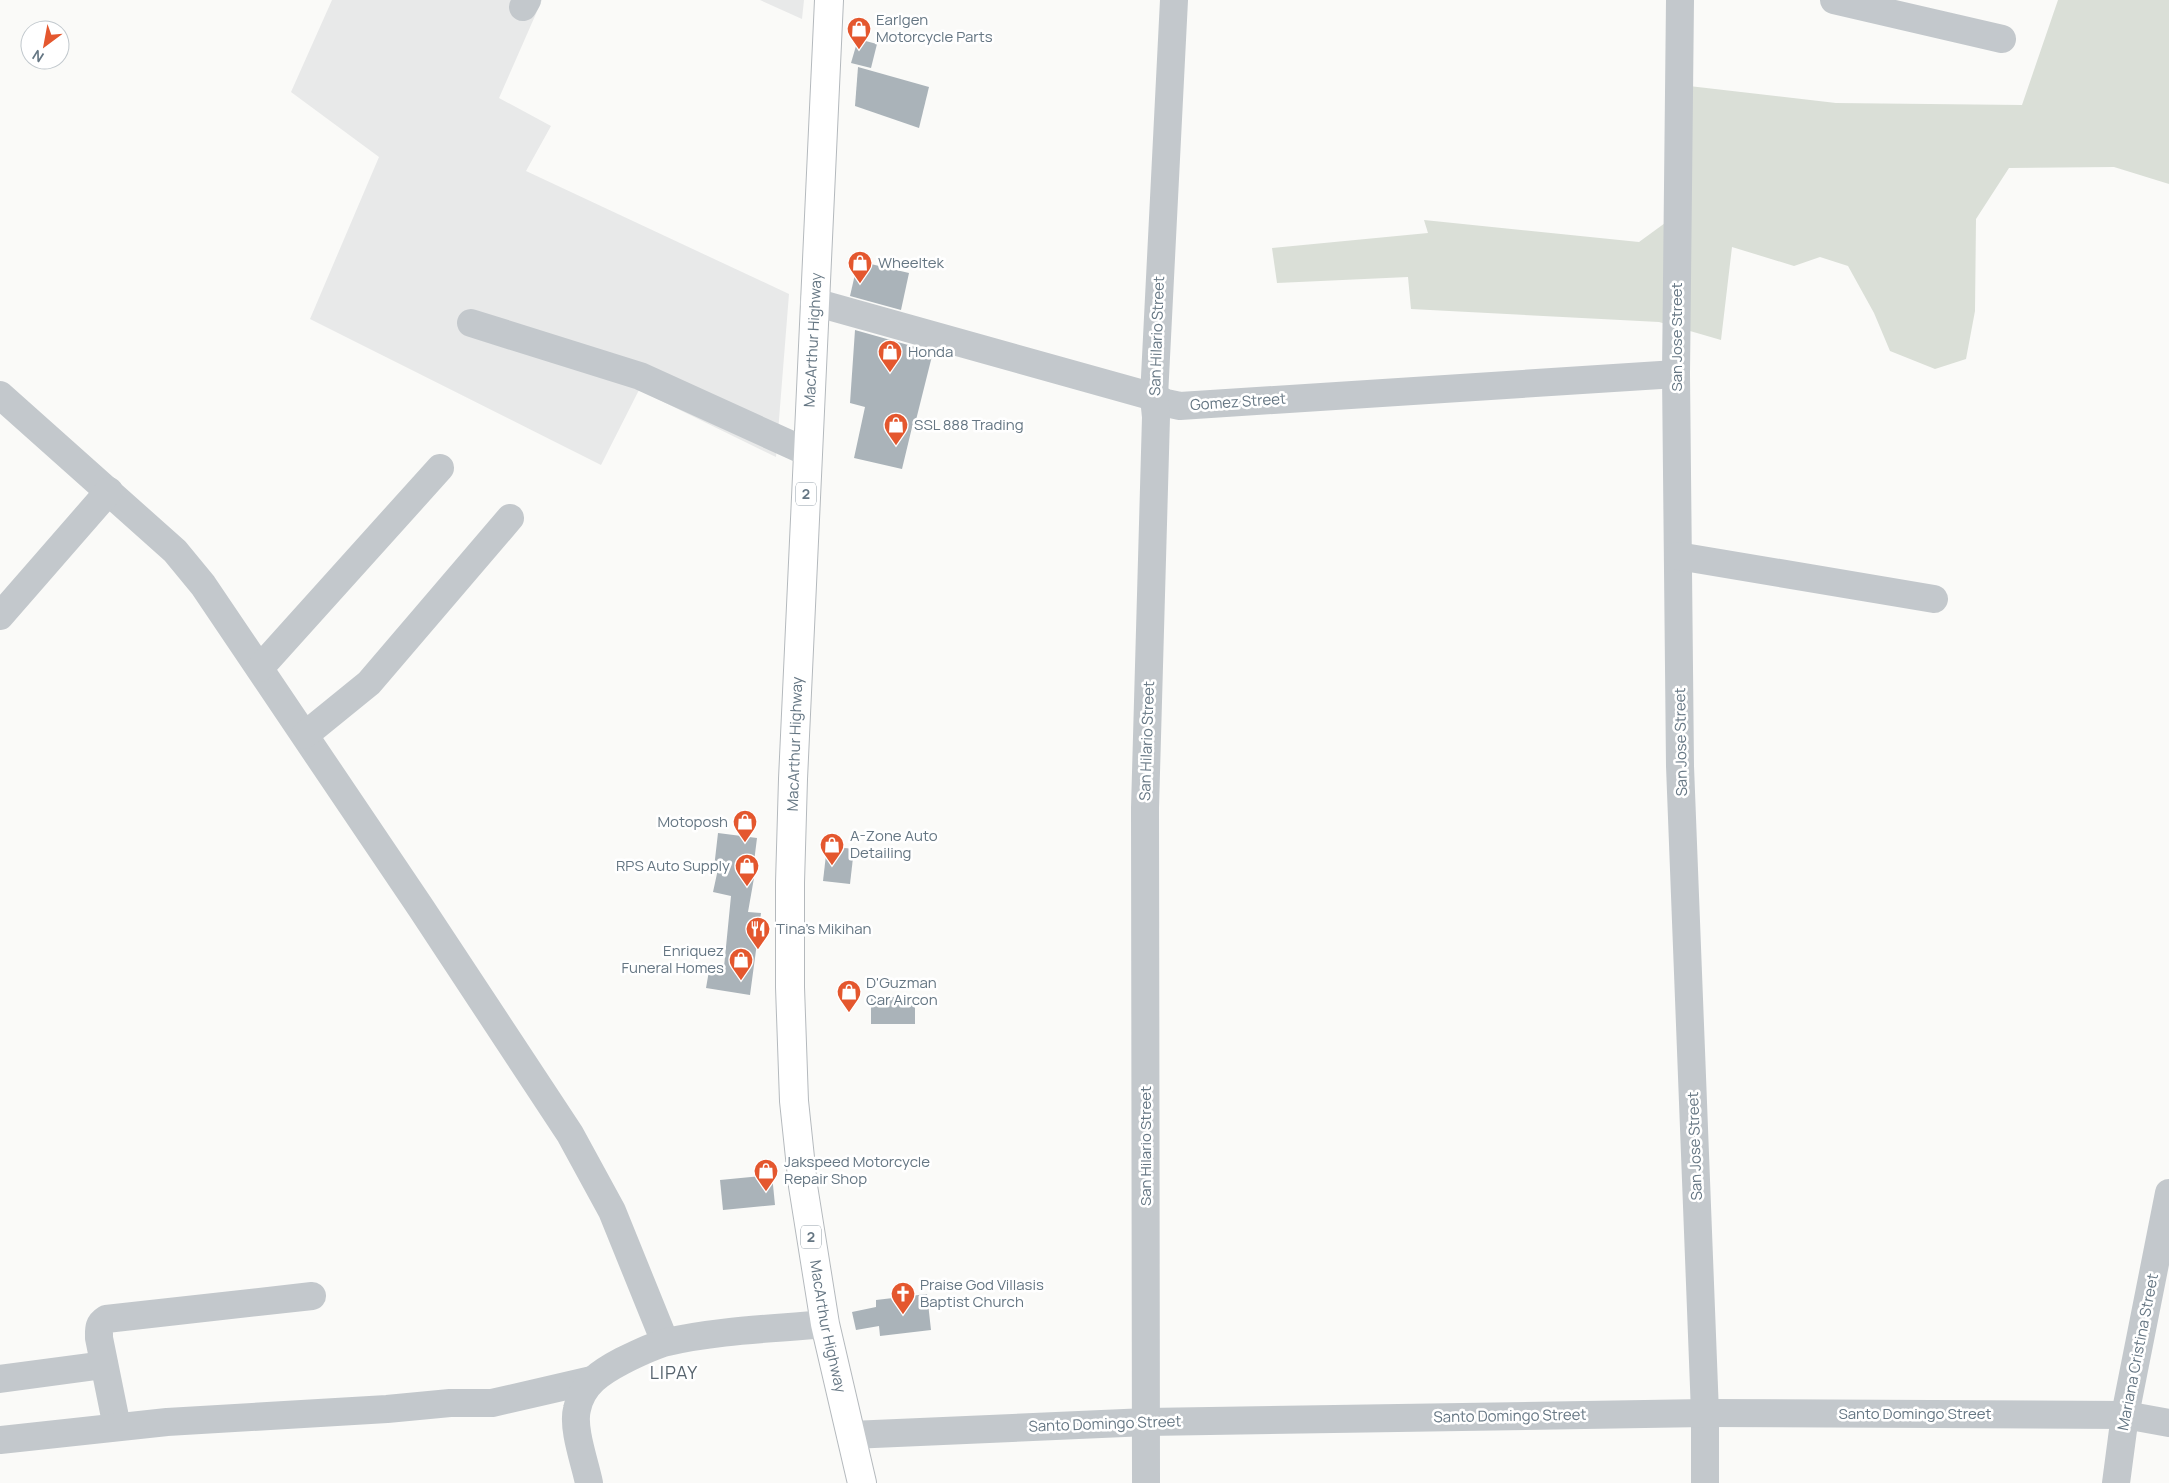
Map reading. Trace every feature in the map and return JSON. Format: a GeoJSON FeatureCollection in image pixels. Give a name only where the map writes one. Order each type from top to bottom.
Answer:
{"type":"FeatureCollection","features":[{"type":"Feature","properties":{"kind":"highway","name":"MacArthur Highway"},"geometry":{"type":"LineString","coordinates":[[829,0],[793,779],[790,987],[794,1101],[803,1186],[825,1324],[862,1483]]}},
{"type":"Feature","properties":{"kind":"street","name":"San Hilario Street"},"geometry":{"type":"LineString","coordinates":[[1146,1483],[1145,808],[1156,417],[1154,397],[1174,0]]}},
{"type":"Feature","properties":{"kind":"street","name":"San Jose Street"},"geometry":{"type":"LineString","coordinates":[[1680,0],[1676,374],[1680,766],[1705,1413],[1705,1483]]}},
{"type":"Feature","properties":{"kind":"street"},"geometry":{"type":"LineString","coordinates":[[1834,0],[2002,39]]}},
{"type":"Feature","properties":{"kind":"street","name":"Gomez Street"},"geometry":{"type":"LineString","coordinates":[[814,302],[1154,397],[1166,404],[1180,406],[1676,374]]}},
{"type":"Feature","properties":{"kind":"street"},"geometry":{"type":"LineString","coordinates":[[470,323],[640,376],[808,452]]}},
{"type":"Feature","properties":{"kind":"street"},"geometry":{"type":"LineString","coordinates":[[0,395],[175,551],[203,585],[570,1134],[612,1211],[665,1342]]}},
{"type":"Feature","properties":{"kind":"street"},"geometry":{"type":"LineString","coordinates":[[260,668],[440,468]]}},
{"type":"Feature","properties":{"kind":"street"},"geometry":{"type":"LineString","coordinates":[[0,616],[109,491]]}},
{"type":"Feature","properties":{"kind":"street"},"geometry":{"type":"LineString","coordinates":[[304,736],[369,682],[510,518]]}},
{"type":"Feature","properties":{"kind":"street"},"geometry":{"type":"LineString","coordinates":[[1678,556],[1934,599]]}},
{"type":"Feature","properties":{"kind":"street","name":"Mariana Cristina Street"},"geometry":{"type":"LineString","coordinates":[[2116,1483],[2125,1415],[2169,1193]]}},
{"type":"Feature","properties":{"kind":"street"},"geometry":{"type":"LineString","coordinates":[[117,1426],[98,1328],[106,1319],[312,1296]]}},
{"type":"Feature","properties":{"kind":"street"},"geometry":{"type":"LineString","coordinates":[[589,1483],[577,1428],[576,1410],[584,1392],[599,1373],[665,1342],[716,1333],[825,1324]]}},
{"type":"Feature","properties":{"kind":"street"},"geometry":{"type":"LineString","coordinates":[[0,1379],[104,1365]]}},
{"type":"Feature","properties":{"kind":"street"},"geometry":{"type":"LineString","coordinates":[[0,1440],[117,1426],[450,1403],[492,1403],[592,1380]]}},
{"type":"Feature","properties":{"kind":"street","name":"Santo Domingo Street"},"geometry":{"type":"LineString","coordinates":[[851,1435],[1147,1422],[1705,1413],[2125,1415],[2169,1422]]}},
{"type":"Feature","properties":{"kind":"shaded area"},"geometry":{"type":"Polygon","coordinates":[[[332,0],[542,0],[499,98],[551,126],[526,171],[789,294],[776,457],[639,390],[601,465],[310,319],[379,157],[291,92],[332,0]]]}},
{"type":"Feature","properties":{"kind":"shaded area"},"geometry":{"type":"Polygon","coordinates":[[[760,0],[804,0],[802,19],[760,0]]]}},
{"type":"Feature","properties":{"kind":"shaded area"},"geometry":{"type":"Polygon","coordinates":[[[2058,0],[2169,0],[2169,184],[2114,167],[2009,168],[1976,219],[1975,311],[1966,359],[1935,369],[1890,351],[1874,313],[1848,266],[1820,257],[1794,266],[1732,247],[1721,340],[1659,322],[1411,309],[1408,277],[1277,283],[1272,248],[1428,233],[1424,220],[1639,242],[1687,207],[1689,86],[1836,103],[2022,105],[2058,0]]]}},
{"type":"Feature","properties":{"kind":"building"},"geometry":{"type":"Polygon","coordinates":[[[858,39],[877,44],[871,68],[851,63],[858,39]]]}},
{"type":"Feature","properties":{"kind":"building"},"geometry":{"type":"Polygon","coordinates":[[[858,67],[929,87],[919,128],[855,106],[858,67]]]}},
{"type":"Feature","properties":{"kind":"building"},"geometry":{"type":"Polygon","coordinates":[[[858,261],[909,273],[901,310],[850,296],[858,261]]]}},
{"type":"Feature","properties":{"kind":"building","name":"Honda"},"geometry":{"type":"Polygon","coordinates":[[[855,330],[933,352],[902,469],[854,458],[865,407],[850,403],[855,330]]]}},
{"type":"Feature","properties":{"kind":"building"},"geometry":{"type":"Polygon","coordinates":[[[718,833],[757,838],[752,878],[754,878],[748,912],[761,913],[750,995],[706,988],[710,965],[724,967],[731,896],[713,892],[718,869],[714,868],[718,833]]]}},
{"type":"Feature","properties":{"kind":"building"},"geometry":{"type":"Polygon","coordinates":[[[827,846],[854,849],[850,884],[823,881],[827,846]]]}},
{"type":"Feature","properties":{"kind":"building"},"geometry":{"type":"Polygon","coordinates":[[[871,997],[915,997],[915,1024],[871,1024],[871,997]]]}},
{"type":"Feature","properties":{"kind":"building"},"geometry":{"type":"Polygon","coordinates":[[[772,1175],[775,1205],[723,1210],[720,1180],[772,1175]]]}},
{"type":"Feature","properties":{"kind":"building","name":"Praise God Villasis Baptist Church"},"geometry":{"type":"Polygon","coordinates":[[[927,1294],[931,1330],[880,1336],[879,1326],[856,1330],[852,1312],[876,1307],[876,1300],[927,1294]]]}},
{"type":"Feature","properties":{"kind":"place","name":"Earlgen Motorcycle Parts"},"geometry":{"type":"Point","coordinates":[859,50]}},
{"type":"Feature","properties":{"kind":"place","name":"Wheeltek"},"geometry":{"type":"Point","coordinates":[860,284]}},
{"type":"Feature","properties":{"kind":"place","name":"Honda"},"geometry":{"type":"Point","coordinates":[890,373]}},
{"type":"Feature","properties":{"kind":"place","name":"SSL 888 Trading"},"geometry":{"type":"Point","coordinates":[896,446]}},
{"type":"Feature","properties":{"kind":"place","name":"Motoposh"},"geometry":{"type":"Point","coordinates":[745,843]}},
{"type":"Feature","properties":{"kind":"place","name":"A-Zone Auto Detailing"},"geometry":{"type":"Point","coordinates":[832,866]}},
{"type":"Feature","properties":{"kind":"place","name":"RPS Auto Supply"},"geometry":{"type":"Point","coordinates":[747,887]}},
{"type":"Feature","properties":{"kind":"place","name":"Tina's Mikihan"},"geometry":{"type":"Point","coordinates":[758,950]}},
{"type":"Feature","properties":{"kind":"place","name":"Enriquez Funeral Homes"},"geometry":{"type":"Point","coordinates":[741,981]}},
{"type":"Feature","properties":{"kind":"place","name":"D'Guzman Car Aircon"},"geometry":{"type":"Point","coordinates":[849,1013]}},
{"type":"Feature","properties":{"kind":"place","name":"Jakspeed Motorcycle Repair Shop"},"geometry":{"type":"Point","coordinates":[766,1192]}},
{"type":"Feature","properties":{"kind":"place","name":"Praise God Villasis Baptist Church"},"geometry":{"type":"Point","coordinates":[903,1315]}},
{"type":"Feature","properties":{"kind":"district","name":"LIPAY"},"geometry":{"type":"Point","coordinates":[674,1373]}}]}
